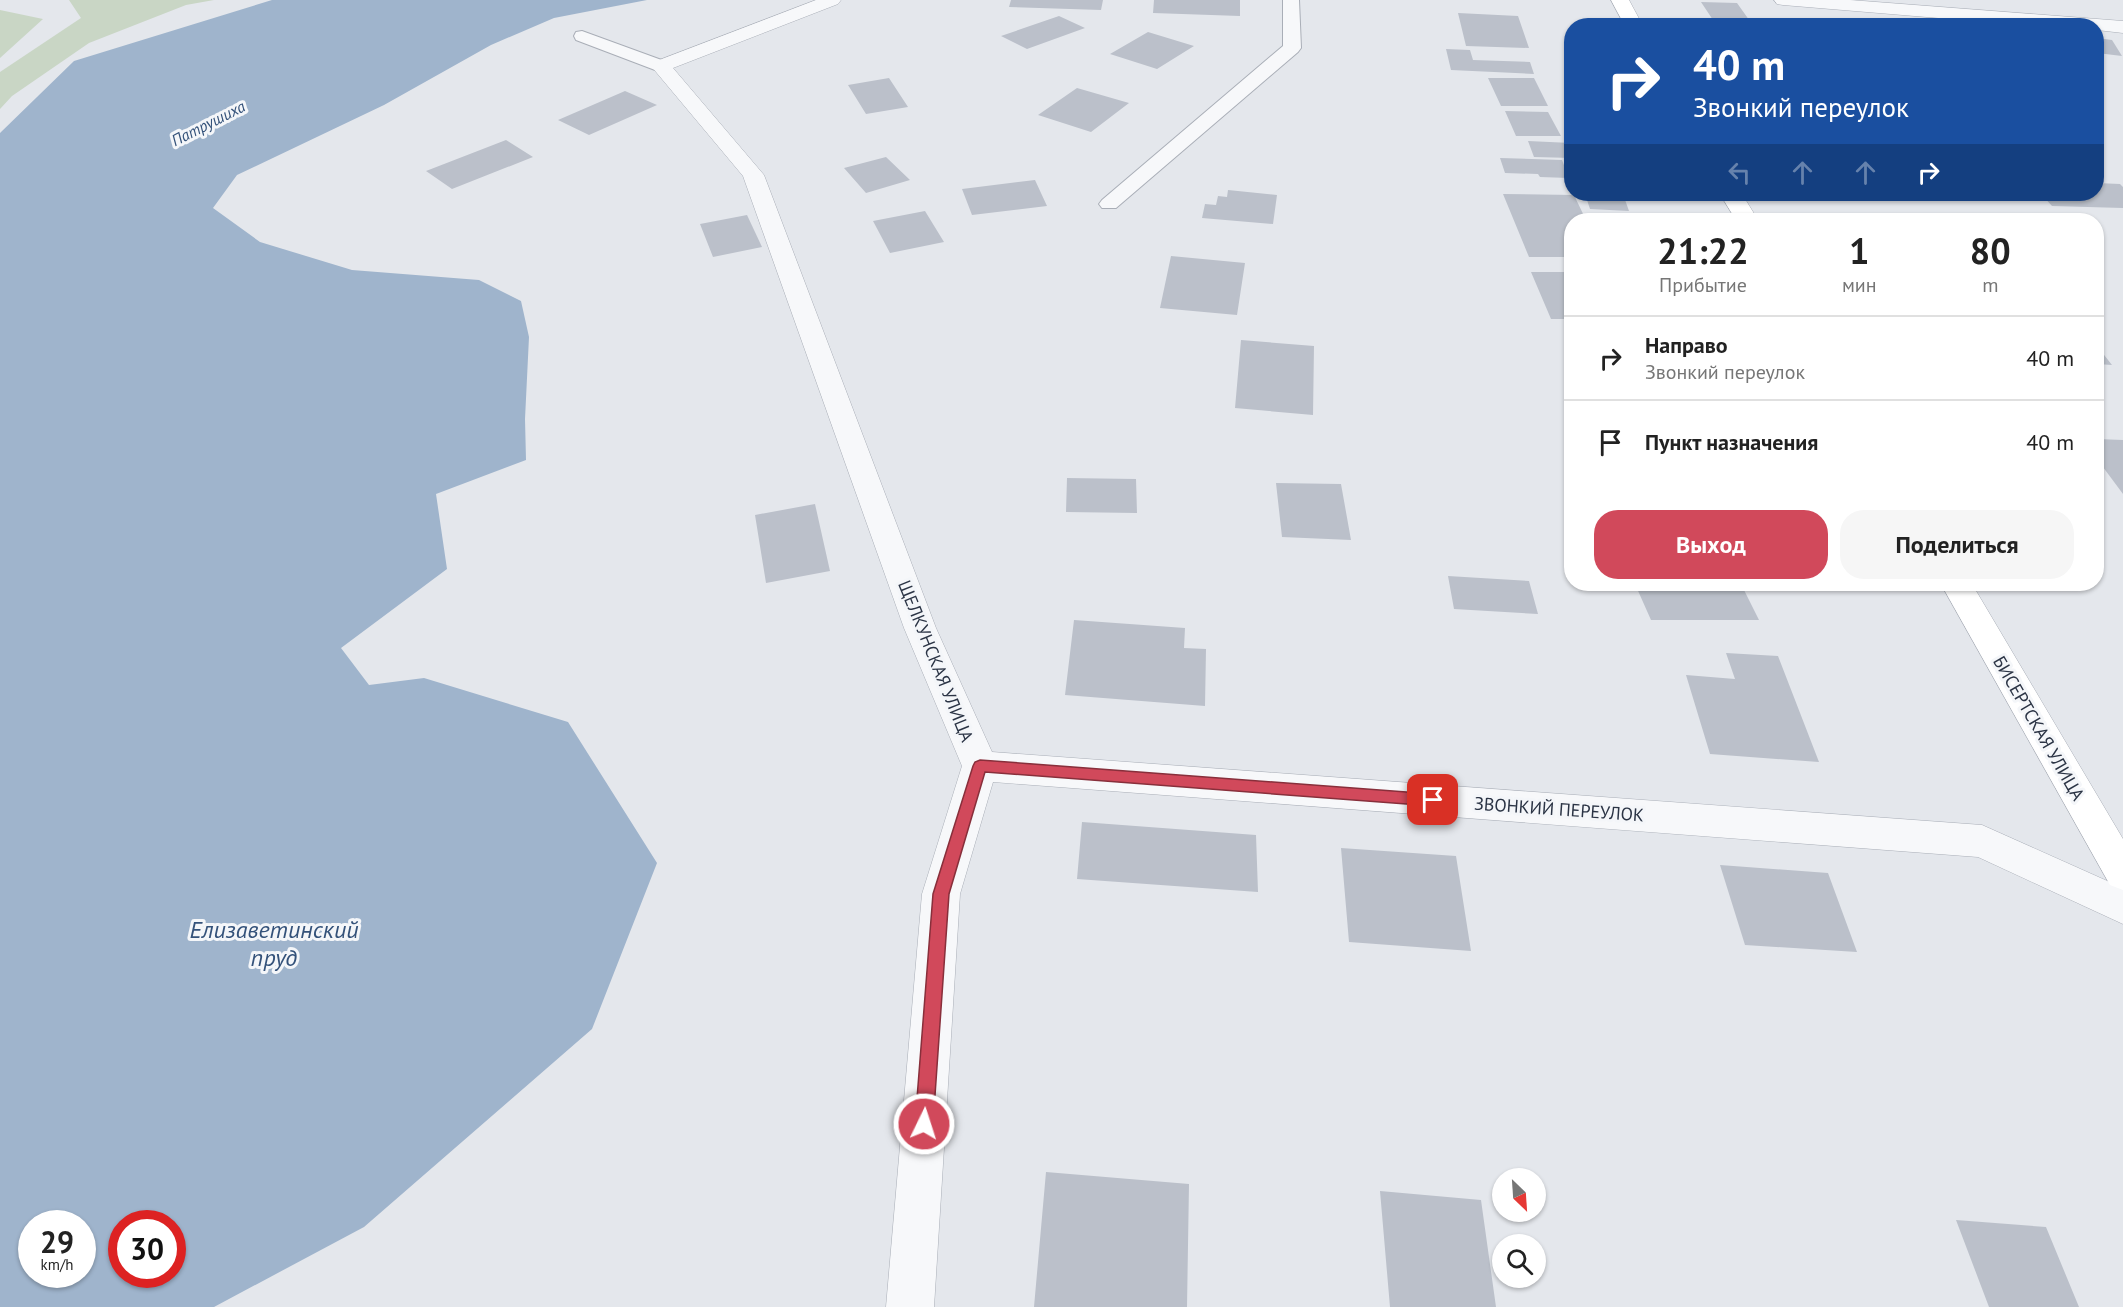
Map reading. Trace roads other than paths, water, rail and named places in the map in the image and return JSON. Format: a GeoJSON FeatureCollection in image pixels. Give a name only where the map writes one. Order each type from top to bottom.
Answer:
{"type":"FeatureCollection","features":[{"type":"Feature","properties":{"kind":"main road"},"geometry":{"type":"LineString","coordinates":[[1620,0],[1630,18]]}},
{"type":"Feature","properties":{"kind":"main road","name":"БИСЕРТСКАЯ УЛИЦА"},"geometry":{"type":"LineString","coordinates":[[1960,591],[2123,873]]}},
{"type":"Feature","properties":{"kind":"street"},"geometry":{"type":"LineString","coordinates":[[661,66],[832,0]]}},
{"type":"Feature","properties":{"kind":"street"},"geometry":{"type":"LineString","coordinates":[[1783,0],[2010,18]]}},
{"type":"Feature","properties":{"kind":"street"},"geometry":{"type":"LineString","coordinates":[[2104,25],[2123,27]]}},
{"type":"Feature","properties":{"kind":"street","name":"ЩЕЛКУНСКАЯ УЛИЦА"},"geometry":{"type":"LineString","coordinates":[[661,66],[753,175],[920,628],[980,766]]}},
{"type":"Feature","properties":{"kind":"street"},"geometry":{"type":"LineString","coordinates":[[910,1307],[941,894],[980,766]]}},
{"type":"Feature","properties":{"kind":"street","name":"ЗВОНКИЙ ПЕРЕУЛОК"},"geometry":{"type":"LineString","coordinates":[[980,766],[1982,841],[2123,907]]}},
{"type":"Feature","properties":{"kind":"lane"},"geometry":{"type":"LineString","coordinates":[[1109,204],[1292,48],[1291,0]]}},
{"type":"Feature","properties":{"kind":"lane"},"geometry":{"type":"LineString","coordinates":[[582,36],[661,66]]}},
{"type":"Feature","properties":{"kind":"water","name":"Елизаветинский пруд"},"geometry":{"type":"Polygon","coordinates":[[[272,0],[647,0],[554,18],[491,45],[384,105],[237,175],[213,208],[260,242],[352,270],[479,280],[521,301],[529,337],[525,419],[526,460],[436,494],[447,569],[341,648],[369,685],[424,678],[568,722],[657,863],[592,1029],[364,1227],[214,1307],[0,1307],[0,133],[74,61],[272,0]]]}},
{"type":"Feature","properties":{"kind":"water label","name":"Патрушиха"},"geometry":{"type":"Point","coordinates":[208,123]}}]}
